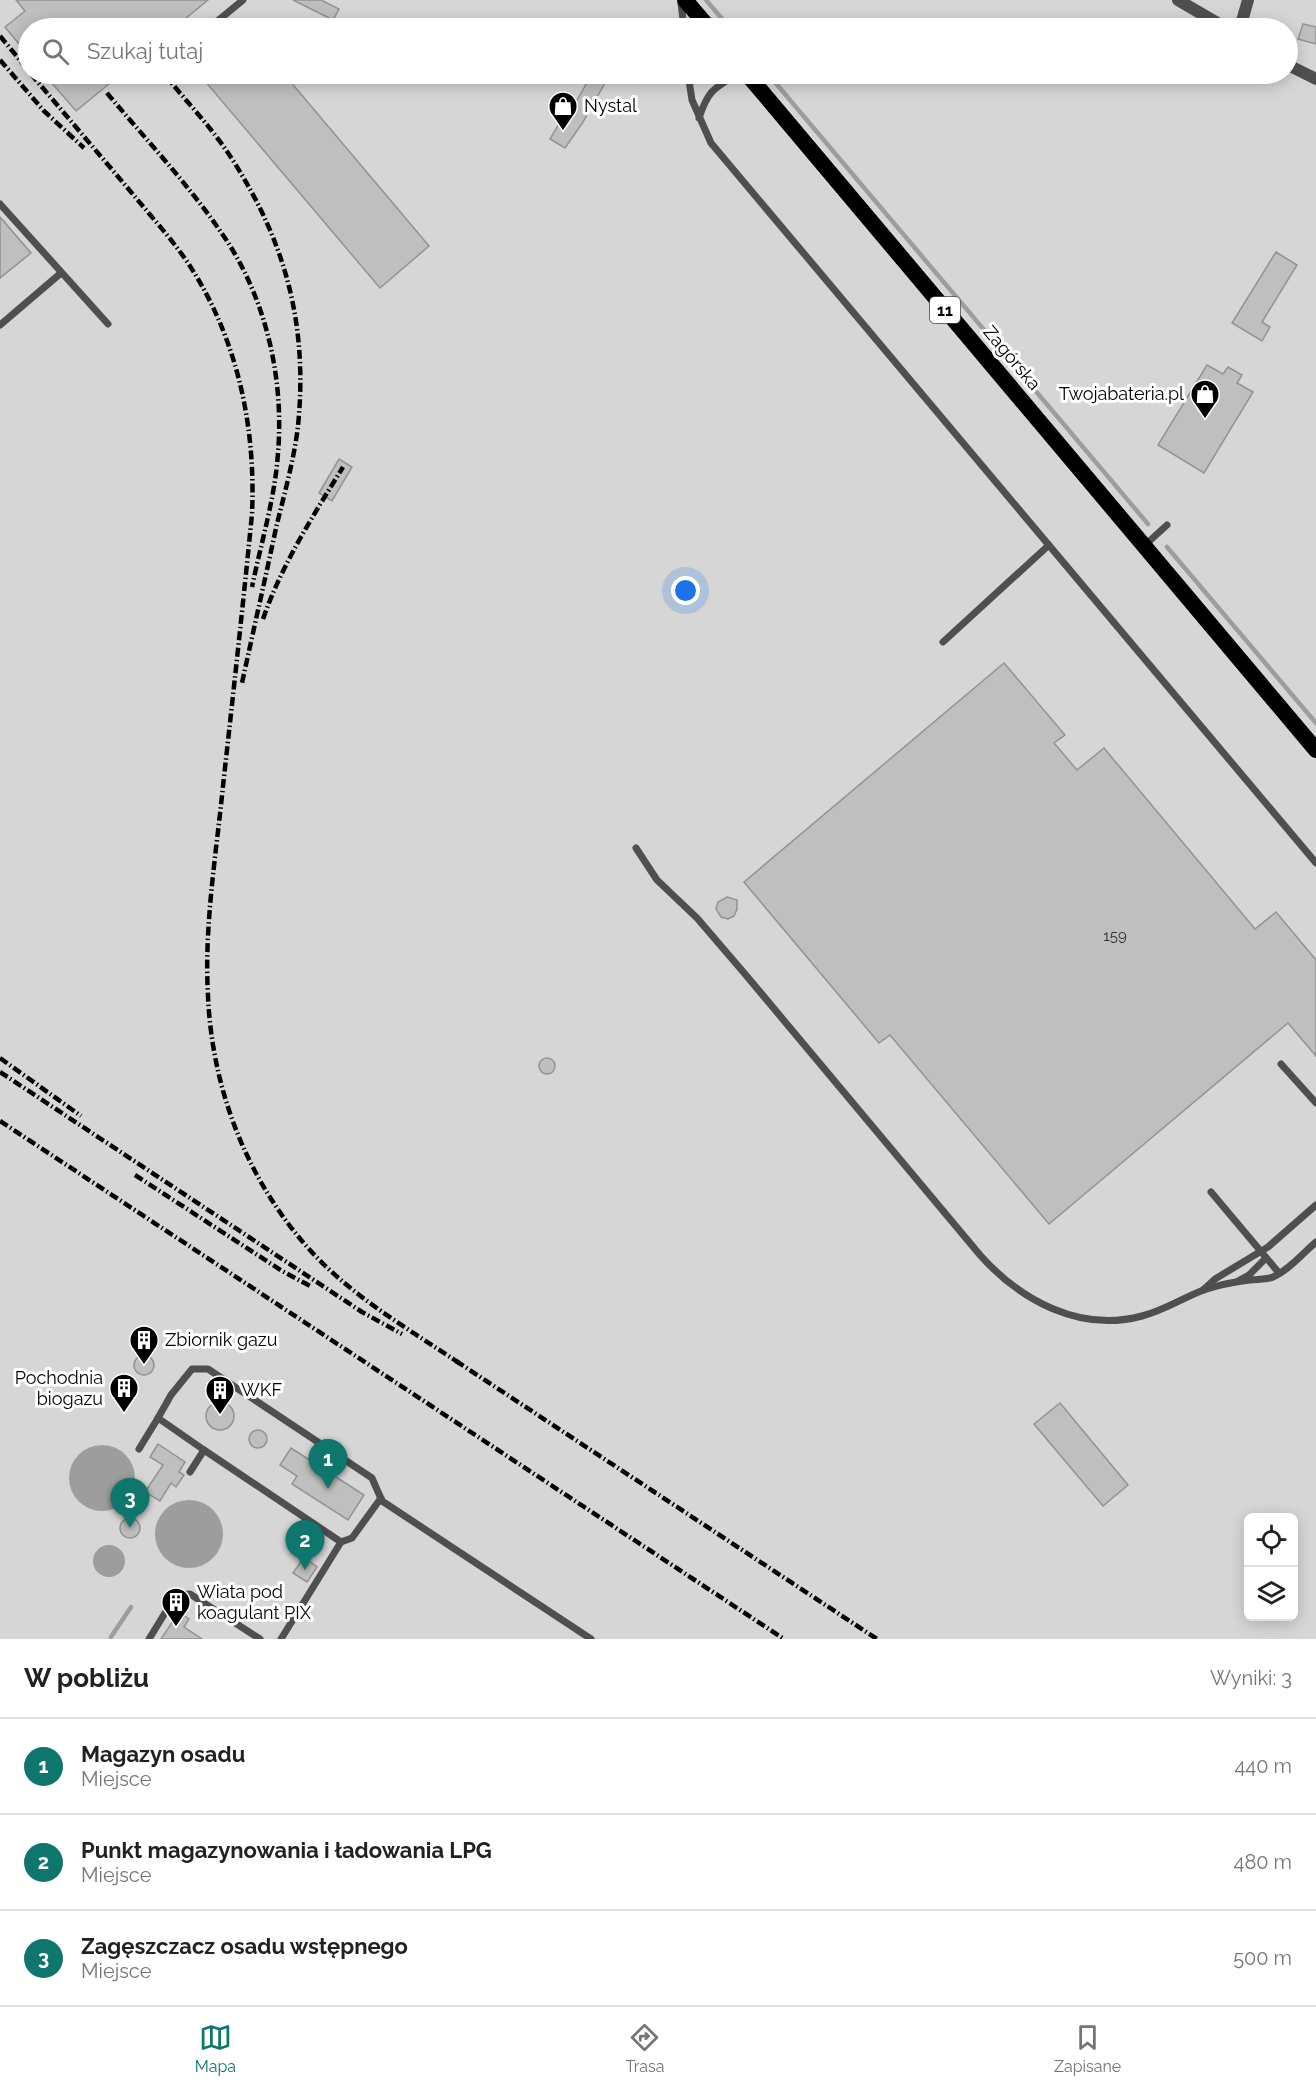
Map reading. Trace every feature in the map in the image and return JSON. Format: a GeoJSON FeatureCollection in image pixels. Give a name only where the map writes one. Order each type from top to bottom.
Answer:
{"type":"FeatureCollection","features":[{"type":"Feature","properties":{"kind":"highway"},"geometry":{"type":"LineString","coordinates":[[683,0],[700,18]]}},
{"type":"Feature","properties":{"kind":"highway","name":"Zagórska"},"geometry":{"type":"LineString","coordinates":[[755,84],[1316,750]]}},
{"type":"Feature","properties":{"kind":"street"},"geometry":{"type":"LineString","coordinates":[[1178,0],[1209,18]]}},
{"type":"Feature","properties":{"kind":"street"},"geometry":{"type":"LineString","coordinates":[[1243,18],[1248,0]]}},
{"type":"Feature","properties":{"kind":"street"},"geometry":{"type":"LineString","coordinates":[[1298,70],[1316,79]]}},
{"type":"Feature","properties":{"kind":"lane"},"geometry":{"type":"LineString","coordinates":[[221,18],[243,0]]}},
{"type":"Feature","properties":{"kind":"lane"},"geometry":{"type":"LineString","coordinates":[[683,0],[684,18]]}},
{"type":"Feature","properties":{"kind":"lane"},"geometry":{"type":"LineString","coordinates":[[689,84],[692,100],[711,143],[1316,863]]}},
{"type":"Feature","properties":{"kind":"lane"},"geometry":{"type":"LineString","coordinates":[[699,118],[709,94],[721,84]]}},
{"type":"Feature","properties":{"kind":"lane"},"geometry":{"type":"LineString","coordinates":[[0,204],[108,324]]}},
{"type":"Feature","properties":{"kind":"lane"},"geometry":{"type":"LineString","coordinates":[[0,325],[61,273]]}},
{"type":"Feature","properties":{"kind":"lane"},"geometry":{"type":"LineString","coordinates":[[1144,546],[1167,525]]}},
{"type":"Feature","properties":{"kind":"lane"},"geometry":{"type":"LineString","coordinates":[[943,642],[1049,545]]}},
{"type":"Feature","properties":{"kind":"lane"},"geometry":{"type":"LineString","coordinates":[[636,848],[657,880],[697,918],[718,942],[980,1255],[1008,1283],[1035,1300],[1065,1314],[1103,1320],[1142,1317],[1202,1291],[1237,1282],[1273,1277],[1316,1242]]}},
{"type":"Feature","properties":{"kind":"lane"},"geometry":{"type":"LineString","coordinates":[[1281,1065],[1316,1103]]}},
{"type":"Feature","properties":{"kind":"lane"},"geometry":{"type":"LineString","coordinates":[[1211,1192],[1279,1273]]}},
{"type":"Feature","properties":{"kind":"lane"},"geometry":{"type":"LineString","coordinates":[[1237,1282],[1249,1275],[1264,1254],[1316,1205]]}},
{"type":"Feature","properties":{"kind":"lane"},"geometry":{"type":"LineString","coordinates":[[1202,1291],[1215,1279],[1264,1254]]}},
{"type":"Feature","properties":{"kind":"lane"},"geometry":{"type":"LineString","coordinates":[[139,1449],[171,1395],[192,1369],[208,1369],[372,1478],[381,1498],[591,1639]]}},
{"type":"Feature","properties":{"kind":"lane"},"geometry":{"type":"LineString","coordinates":[[158,1418],[341,1542]]}},
{"type":"Feature","properties":{"kind":"lane"},"geometry":{"type":"LineString","coordinates":[[190,1472],[204,1450]]}},
{"type":"Feature","properties":{"kind":"lane"},"geometry":{"type":"LineString","coordinates":[[281,1639],[341,1542],[352,1538],[381,1498]]}},
{"type":"Feature","properties":{"kind":"lane"},"geometry":{"type":"LineString","coordinates":[[149,1639],[176,1596],[190,1594],[260,1639]]}},
{"type":"Feature","properties":{"kind":"shaded area"},"geometry":{"type":"Polygon","coordinates":[[[0,0],[1316,0],[1316,1639],[0,1639],[0,0]]]}},
{"type":"Feature","properties":{"kind":"shaded area"},"geometry":{"type":"Polygon","coordinates":[[[108,1445],[126,1454],[133,1465],[135,1478],[133,1491],[126,1502],[115,1509],[96,1511],[78,1502],[71,1491],[69,1472],[78,1454],[89,1447],[108,1445]]]}},
{"type":"Feature","properties":{"kind":"shaded area"},"geometry":{"type":"Polygon","coordinates":[[[189,1500],[202,1503],[213,1510],[220,1521],[223,1534],[220,1547],[213,1558],[202,1565],[189,1568],[176,1565],[165,1558],[158,1547],[155,1534],[158,1521],[165,1510],[176,1503],[189,1500]]]}},
{"type":"Feature","properties":{"kind":"shaded area"},"geometry":{"type":"Polygon","coordinates":[[[109,1545],[121,1549],[125,1561],[121,1573],[109,1577],[97,1573],[93,1561],[97,1549],[109,1545]]]}},
{"type":"Feature","properties":{"kind":"building"},"geometry":{"type":"Polygon","coordinates":[[[16,0],[208,0],[186,18],[18,18],[18,43],[5,27],[25,11],[16,0]]]}},
{"type":"Feature","properties":{"kind":"building"},"geometry":{"type":"Polygon","coordinates":[[[293,0],[321,0],[339,9],[334,18],[329,18],[293,0]]]}},
{"type":"Feature","properties":{"kind":"building"},"geometry":{"type":"Polygon","coordinates":[[[1303,24],[1316,27],[1316,44],[1298,39],[1303,24]]]}},
{"type":"Feature","properties":{"kind":"building"},"geometry":{"type":"Polygon","coordinates":[[[53,84],[109,84],[76,111],[53,84]]]}},
{"type":"Feature","properties":{"kind":"building"},"geometry":{"type":"Polygon","coordinates":[[[207,84],[292,84],[429,246],[380,288],[207,84]]]}},
{"type":"Feature","properties":{"kind":"building"},"geometry":{"type":"Polygon","coordinates":[[[586,84],[604,84],[565,148],[550,139],[566,112],[569,114],[586,84]]]}},
{"type":"Feature","properties":{"kind":"building"},"geometry":{"type":"Polygon","coordinates":[[[0,217],[31,253],[0,278],[0,217]]]}},
{"type":"Feature","properties":{"kind":"building"},"geometry":{"type":"Polygon","coordinates":[[[1276,252],[1297,265],[1262,322],[1270,327],[1262,341],[1232,323],[1276,252]]]}},
{"type":"Feature","properties":{"kind":"building","name":"Twojabateria.pl"},"geometry":{"type":"Polygon","coordinates":[[[1207,365],[1223,374],[1228,367],[1242,375],[1237,383],[1253,392],[1204,473],[1158,445],[1207,365]]]}},
{"type":"Feature","properties":{"kind":"building"},"geometry":{"type":"Polygon","coordinates":[[[339,459],[352,467],[332,501],[319,493],[339,459]]]}},
{"type":"Feature","properties":{"kind":"building"},"geometry":{"type":"Polygon","coordinates":[[[1004,663],[1065,735],[1054,743],[1077,770],[1104,748],[1255,929],[1276,912],[1316,960],[1316,1056],[1288,1023],[1049,1224],[890,1035],[879,1043],[744,882],[1004,663]]]}},
{"type":"Feature","properties":{"kind":"building"},"geometry":{"type":"Polygon","coordinates":[[[727,897],[737,900],[734,916],[728,919],[721,917],[716,909],[718,902],[727,897]]]}},
{"type":"Feature","properties":{"kind":"building"},"geometry":{"type":"Polygon","coordinates":[[[544,1058],[550,1058],[555,1066],[553,1072],[544,1074],[539,1069],[539,1063],[544,1058]]]}},
{"type":"Feature","properties":{"kind":"building","name":"Zbiornik gazu"},"geometry":{"type":"Polygon","coordinates":[[[144,1355],[151,1358],[154,1365],[151,1372],[144,1375],[137,1372],[134,1365],[137,1358],[144,1355]]]}},
{"type":"Feature","properties":{"kind":"building","name":"WKF"},"geometry":{"type":"Polygon","coordinates":[[[220,1402],[230,1406],[234,1416],[230,1426],[220,1430],[210,1426],[206,1416],[210,1406],[220,1402]]]}},
{"type":"Feature","properties":{"kind":"building"},"geometry":{"type":"Polygon","coordinates":[[[1060,1403],[1128,1485],[1103,1506],[1034,1424],[1060,1403]]]}},
{"type":"Feature","properties":{"kind":"building"},"geometry":{"type":"Polygon","coordinates":[[[258,1430],[264,1433],[267,1439],[264,1445],[258,1448],[252,1445],[249,1439],[252,1433],[258,1430]]]}},
{"type":"Feature","properties":{"kind":"building"},"geometry":{"type":"Polygon","coordinates":[[[158,1444],[185,1462],[179,1472],[184,1475],[176,1487],[171,1483],[160,1501],[145,1492],[163,1465],[150,1457],[158,1444]]]}},
{"type":"Feature","properties":{"kind":"building"},"geometry":{"type":"Polygon","coordinates":[[[291,1448],[364,1495],[348,1520],[292,1484],[297,1476],[280,1465],[291,1448]]]}},
{"type":"Feature","properties":{"kind":"building"},"geometry":{"type":"Polygon","coordinates":[[[130,1518],[137,1521],[140,1528],[137,1535],[130,1538],[123,1535],[120,1528],[123,1521],[130,1518]]]}},
{"type":"Feature","properties":{"kind":"building"},"geometry":{"type":"Polygon","coordinates":[[[304,1557],[317,1567],[307,1582],[293,1573],[304,1557]]]}},
{"type":"Feature","properties":{"kind":"building","name":"Wiata pod koagulant PIX"},"geometry":{"type":"Polygon","coordinates":[[[179,1612],[189,1619],[184,1627],[202,1639],[161,1639],[179,1612]]]}},
{"type":"Feature","properties":{"kind":"waterway"},"geometry":{"type":"LineString","coordinates":[[706,0],[721,18]]}},
{"type":"Feature","properties":{"kind":"waterway"},"geometry":{"type":"LineString","coordinates":[[776,84],[1148,524]]}},
{"type":"Feature","properties":{"kind":"waterway"},"geometry":{"type":"LineString","coordinates":[[1167,547],[1316,723]]}},
{"type":"Feature","properties":{"kind":"waterway"},"geometry":{"type":"LineString","coordinates":[[111,1637],[131,1607]]}},
{"type":"Feature","properties":{"kind":"railway"},"geometry":{"type":"LineString","coordinates":[[0,36],[18,58]]}},
{"type":"Feature","properties":{"kind":"railway"},"geometry":{"type":"LineString","coordinates":[[0,60],[18,81]]}},
{"type":"Feature","properties":{"kind":"railway"},"geometry":{"type":"LineString","coordinates":[[21,84],[44,111],[84,148]]}},
{"type":"Feature","properties":{"kind":"railway"},"geometry":{"type":"LineString","coordinates":[[39,84],[188,263],[205,291],[231,352],[246,415],[251,448],[252,514],[211,891],[207,970],[211,1031],[225,1099],[251,1163],[287,1222],[309,1249],[362,1297],[462,1365]]}},
{"type":"Feature","properties":{"kind":"railway"},"geometry":{"type":"LineString","coordinates":[[173,84],[216,137],[251,190],[279,254],[289,286],[300,354],[296,439],[242,683]]}},
{"type":"Feature","properties":{"kind":"railway"},"geometry":{"type":"LineString","coordinates":[[107,93],[184,184],[227,241],[253,290],[270,343],[278,398],[278,453],[274,487],[252,587]]}},
{"type":"Feature","properties":{"kind":"railway"},"geometry":{"type":"LineString","coordinates":[[263,619],[279,579],[343,467]]}},
{"type":"Feature","properties":{"kind":"railway"},"geometry":{"type":"LineString","coordinates":[[0,1058],[81,1116]]}},
{"type":"Feature","properties":{"kind":"railway"},"geometry":{"type":"LineString","coordinates":[[0,1072],[362,1312],[402,1334]]}},
{"type":"Feature","properties":{"kind":"railway"},"geometry":{"type":"LineString","coordinates":[[0,1121],[784,1639]]}},
{"type":"Feature","properties":{"kind":"railway"},"geometry":{"type":"LineString","coordinates":[[135,1175],[282,1271],[312,1287]]}},
{"type":"Feature","properties":{"kind":"railway"},"geometry":{"type":"LineString","coordinates":[[456,1361],[877,1639]]}},
{"type":"Feature","properties":{"kind":"place","name":"Nystal"},"geometry":{"type":"Point","coordinates":[563,132]}},
{"type":"Feature","properties":{"kind":"place","name":"Twojabateria.pl"},"geometry":{"type":"Point","coordinates":[1205,420]}},
{"type":"Feature","properties":{"kind":"place","name":"Zbiornik gazu"},"geometry":{"type":"Point","coordinates":[144,1366]}},
{"type":"Feature","properties":{"kind":"place","name":"Pochodnia biogazu"},"geometry":{"type":"Point","coordinates":[124,1414]}},
{"type":"Feature","properties":{"kind":"place","name":"WKF"},"geometry":{"type":"Point","coordinates":[220,1416]}},
{"type":"Feature","properties":{"kind":"place","name":"Magazyn osadu"},"geometry":{"type":"Point","coordinates":[328,1489]}},
{"type":"Feature","properties":{"kind":"place","name":"Zagęszczacz osadu wstępnego"},"geometry":{"type":"Point","coordinates":[130,1528]}},
{"type":"Feature","properties":{"kind":"place","name":"Punkt magazynowania i ładowania LPG"},"geometry":{"type":"Point","coordinates":[305,1570]}},
{"type":"Feature","properties":{"kind":"place","name":"Wiata pod koagulant PIX"},"geometry":{"type":"Point","coordinates":[176,1628]}}]}
